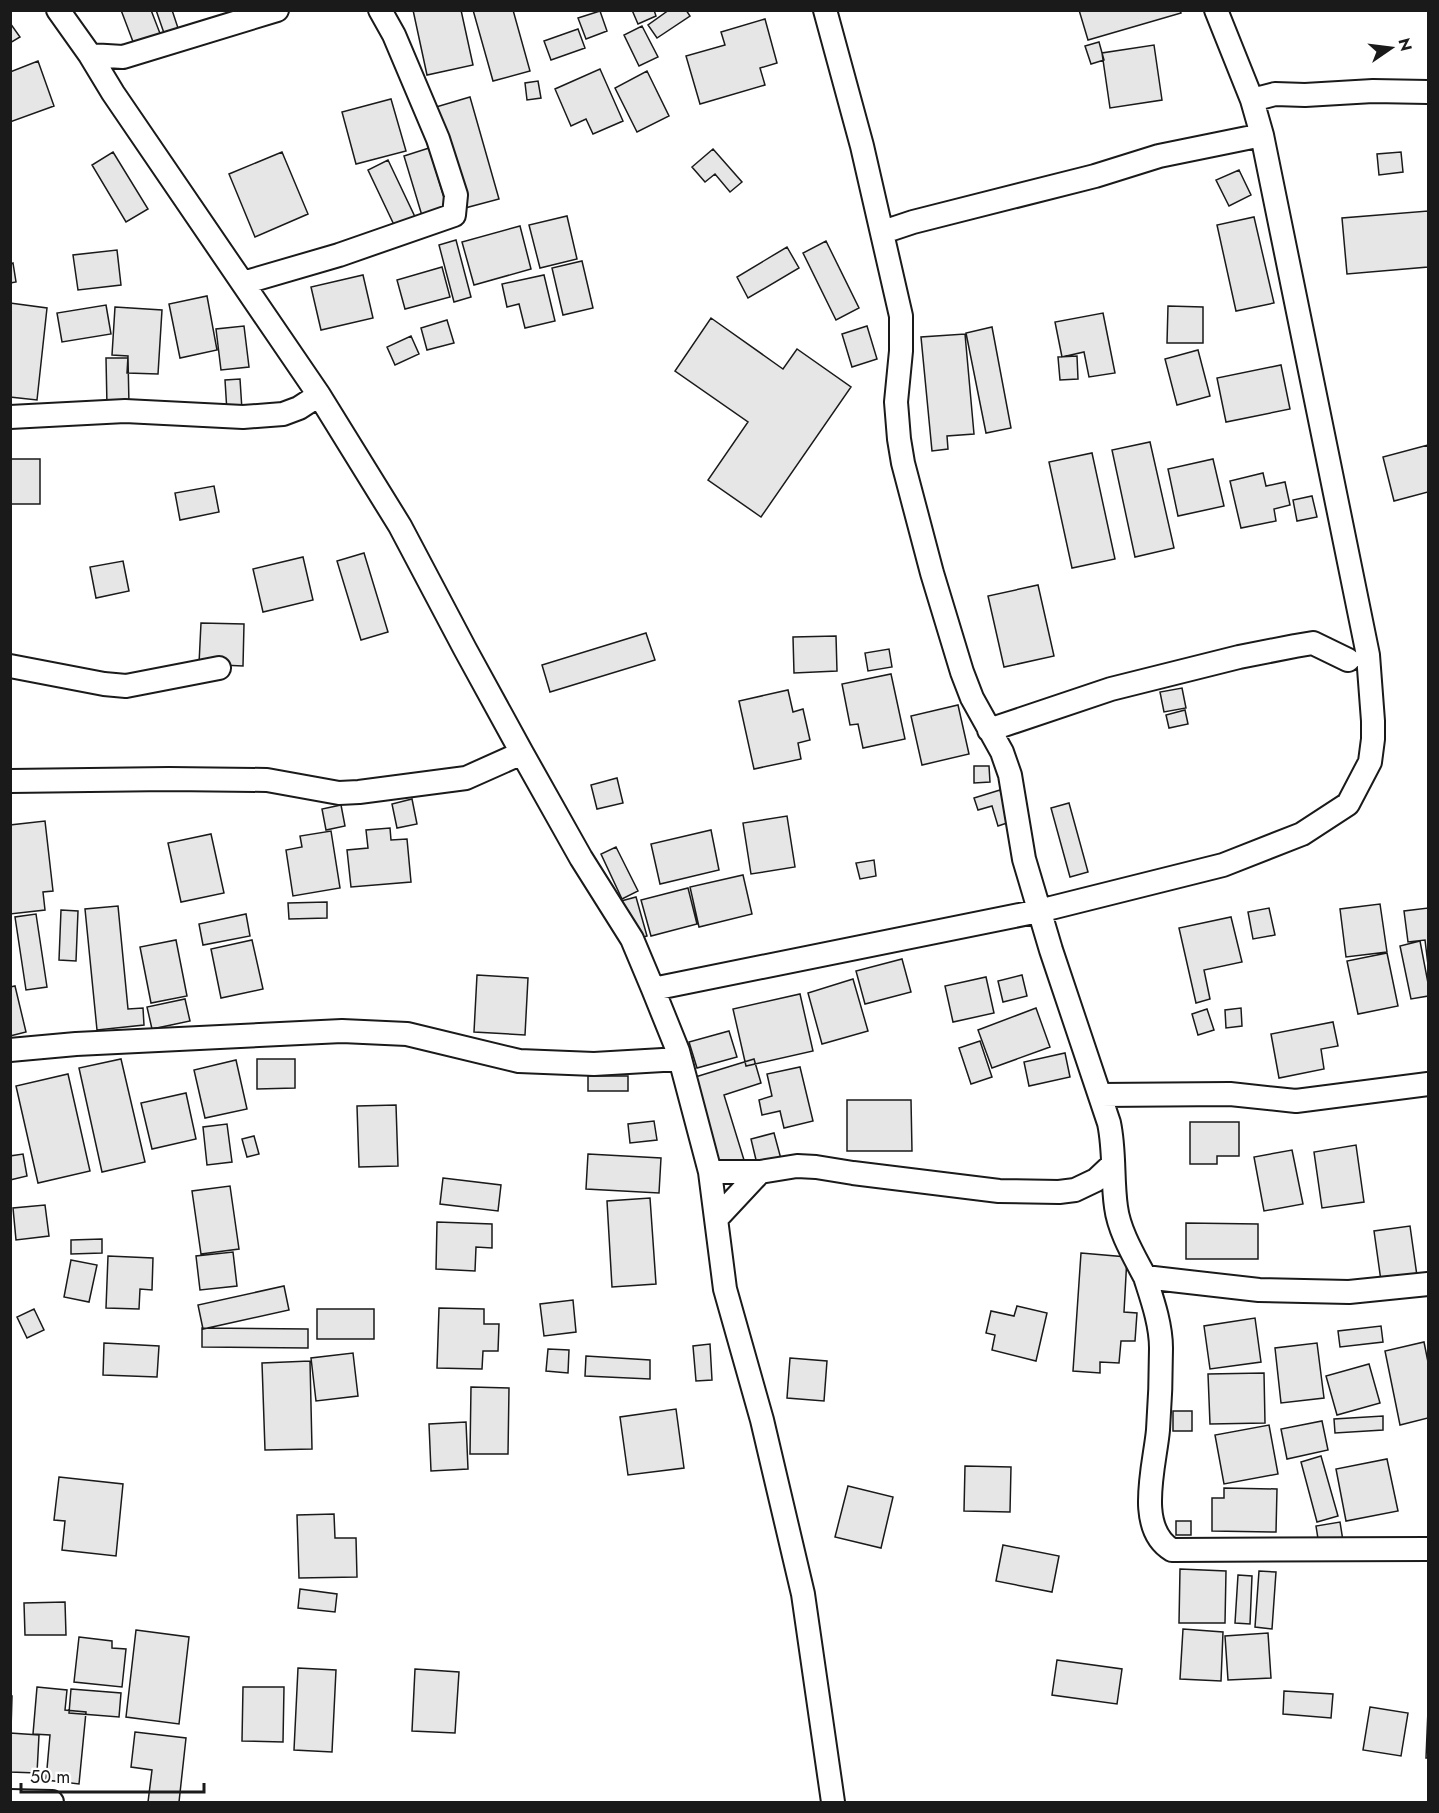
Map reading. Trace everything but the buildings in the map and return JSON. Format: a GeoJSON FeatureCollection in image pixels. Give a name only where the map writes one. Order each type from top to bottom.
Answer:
{"type":"FeatureCollection","features":[{"type":"Feature","properties":{"kind":"street"},"geometry":{"type":"LineString","coordinates":[[58,10],[319,395],[400,525],[522,753],[581,858],[632,939],[680,1059],[710,1172],[725,1289],[762,1420],[803,1594],[833,1803]]}},
{"type":"Feature","properties":{"kind":"street"},"geometry":{"type":"LineString","coordinates":[[90,55],[123,57],[277,10]]}},
{"type":"Feature","properties":{"kind":"street"},"geometry":{"type":"LineString","coordinates":[[243,283],[339,255],[454,215],[456,195],[438,139],[394,35],[380,10]]}},
{"type":"Feature","properties":{"kind":"street"},"geometry":{"type":"LineString","coordinates":[[825,10],[883,232],[902,316],[902,351],[896,402],[899,439],[907,480],[962,672],[972,699],[1002,752],[1010,775],[1024,859],[1100,1095],[1113,1143],[1116,1209],[1127,1240],[1145,1276],[1154,1307],[1161,1345],[1158,1430],[1150,1497],[1155,1532],[1166,1547],[1172,1550],[1428,1549]]}},
{"type":"Feature","properties":{"kind":"street"},"geometry":{"type":"LineString","coordinates":[[653,989],[1040,911],[1223,865],[1302,834],[1348,804],[1370,762],[1373,721],[1368,655],[1262,135],[1252,100],[1216,10]]}},
{"type":"Feature","properties":{"kind":"street"},"geometry":{"type":"LineString","coordinates":[[113,93],[123,57]]}},
{"type":"Feature","properties":{"kind":"street"},"geometry":{"type":"LineString","coordinates":[[1252,100],[1275,94],[1428,92]]}},
{"type":"Feature","properties":{"kind":"street"},"geometry":{"type":"LineString","coordinates":[[883,232],[913,222],[1095,176],[1159,156],[1262,135]]}},
{"type":"Feature","properties":{"kind":"street"},"geometry":{"type":"LineString","coordinates":[[10,417],[125,411],[243,417],[273,415],[299,408],[319,395]]}},
{"type":"Feature","properties":{"kind":"street"},"geometry":{"type":"LineString","coordinates":[[989,730],[1111,689],[1284,648],[1313,644],[1348,660]]}},
{"type":"Feature","properties":{"kind":"street"},"geometry":{"type":"LineString","coordinates":[[10,666],[126,686],[219,668]]}},
{"type":"Feature","properties":{"kind":"street"},"geometry":{"type":"LineString","coordinates":[[10,781],[267,780],[339,793],[359,792],[466,778],[522,753]]}},
{"type":"Feature","properties":{"kind":"street"},"geometry":{"type":"LineString","coordinates":[[10,1050],[76,1044],[342,1031],[407,1034],[519,1061],[594,1064],[680,1059]]}},
{"type":"Feature","properties":{"kind":"street"},"geometry":{"type":"LineString","coordinates":[[1100,1095],[1230,1094],[1296,1101],[1428,1084]]}},
{"type":"Feature","properties":{"kind":"street"},"geometry":{"type":"LineString","coordinates":[[710,1172],[760,1172],[797,1166],[816,1167],[999,1191],[1059,1192],[1075,1190],[1096,1180],[1113,1164]]}},
{"type":"Feature","properties":{"kind":"street"},"geometry":{"type":"LineString","coordinates":[[717,1218],[760,1172]]}},
{"type":"Feature","properties":{"kind":"street"},"geometry":{"type":"LineString","coordinates":[[1075,1190],[1116,1209]]}},
{"type":"Feature","properties":{"kind":"street"},"geometry":{"type":"LineString","coordinates":[[1145,1276],[1259,1290],[1349,1292],[1428,1284]]}},
{"type":"Feature","properties":{"kind":"street"},"geometry":{"type":"LineString","coordinates":[[10,1801],[52,1803]]}}]}
